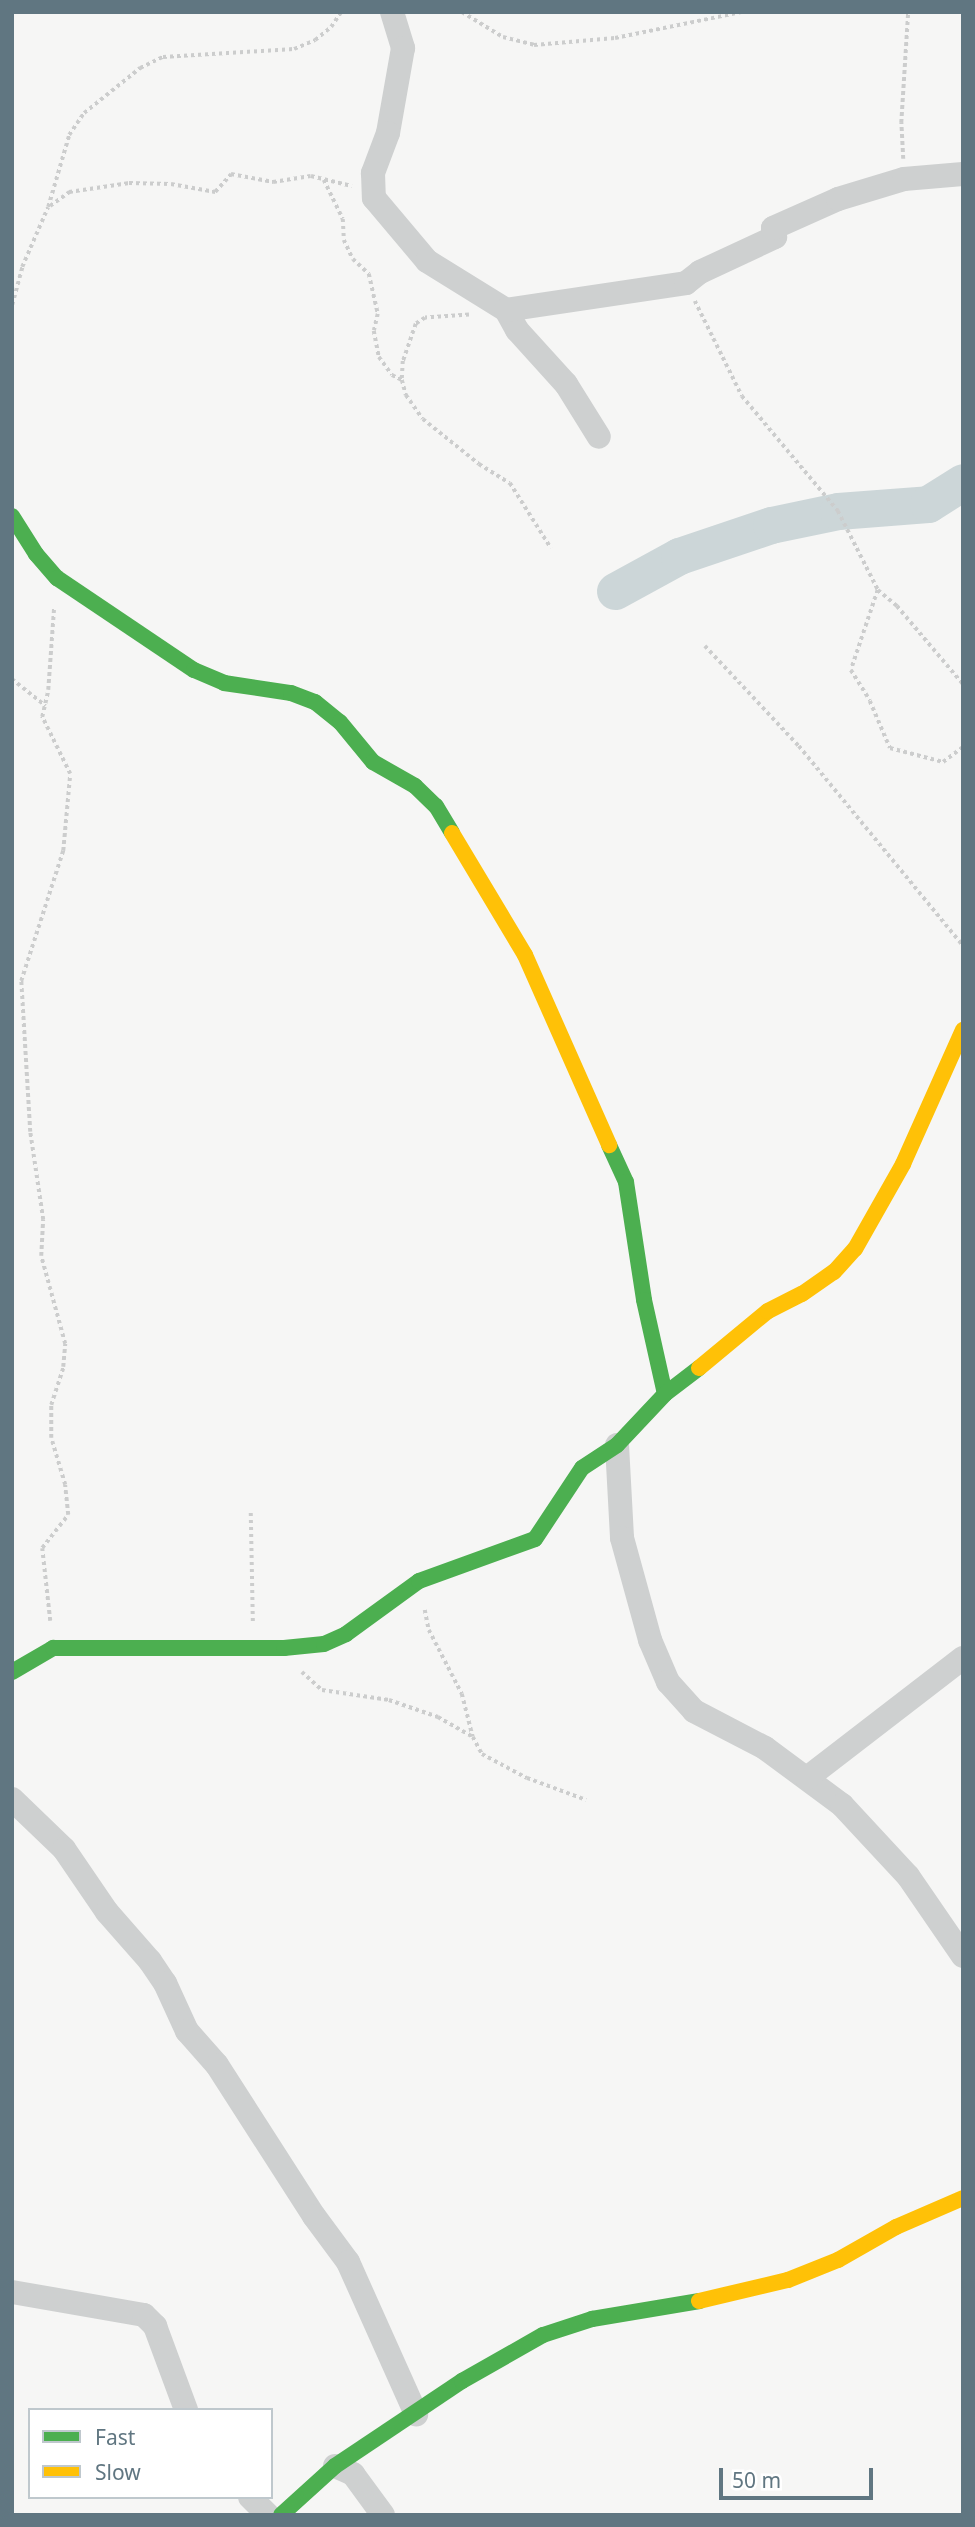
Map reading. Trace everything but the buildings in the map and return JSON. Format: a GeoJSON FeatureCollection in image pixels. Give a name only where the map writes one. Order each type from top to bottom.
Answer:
{"type":"FeatureCollection","features":[{"type":"Feature","properties":{"kind":"street"},"geometry":{"type":"LineString","coordinates":[[392,12],[403,48],[388,133],[373,173],[374,198],[427,261],[506,310],[517,330],[566,384],[599,437]]}},
{"type":"Feature","properties":{"kind":"street"},"geometry":{"type":"LineString","coordinates":[[506,310],[686,283],[700,272],[775,237],[773,228],[838,199],[904,179],[963,174]]}},
{"type":"Feature","properties":{"kind":"street"},"geometry":{"type":"LineString","coordinates":[[12,516],[36,554],[57,578],[194,670],[225,683],[291,694],[315,702],[340,722],[373,762],[415,786],[436,806],[525,955],[626,1182],[644,1300],[665,1394]]}},
{"type":"Feature","properties":{"kind":"street"},"geometry":{"type":"LineString","coordinates":[[12,1672],[53,1648],[285,1648],[324,1644],[346,1634],[419,1581],[535,1539],[582,1468],[617,1445],[665,1394],[734,1342],[768,1311],[802,1294],[834,1272],[855,1249],[903,1164],[963,1030]]}},
{"type":"Feature","properties":{"kind":"street"},"geometry":{"type":"LineString","coordinates":[[617,1445],[622,1538],[650,1640],[668,1682],[694,1711],[765,1748],[842,1805],[908,1877],[963,1956]]}},
{"type":"Feature","properties":{"kind":"street"},"geometry":{"type":"LineString","coordinates":[[807,1778],[963,1658]]}},
{"type":"Feature","properties":{"kind":"street"},"geometry":{"type":"LineString","coordinates":[[12,1799],[64,1849],[107,1912],[150,1961],[165,1983],[187,2031],[217,2065],[314,2217],[348,2262],[416,2414]]}},
{"type":"Feature","properties":{"kind":"street"},"geometry":{"type":"LineString","coordinates":[[281,2515],[335,2466],[472,2375],[543,2335],[592,2319],[714,2300],[788,2280],[838,2260],[896,2227],[963,2198]]}},
{"type":"Feature","properties":{"kind":"street"},"geometry":{"type":"LineString","coordinates":[[12,2292],[144,2315],[155,2326],[185,2408]]}},
{"type":"Feature","properties":{"kind":"street"},"geometry":{"type":"LineString","coordinates":[[335,2466],[353,2474],[383,2515]]}},
{"type":"Feature","properties":{"kind":"street"},"geometry":{"type":"LineString","coordinates":[[252,2499],[268,2515]]}},
{"type":"Feature","properties":{"kind":"path"},"geometry":{"type":"LineString","coordinates":[[12,305],[22,267],[48,207],[69,135],[84,113],[141,68],[163,57],[293,49],[314,40],[331,27],[341,12]]}},
{"type":"Feature","properties":{"kind":"path"},"geometry":{"type":"LineString","coordinates":[[462,12],[503,37],[534,46],[615,38],[742,12]]}},
{"type":"Feature","properties":{"kind":"path"},"geometry":{"type":"LineString","coordinates":[[904,179],[901,123],[908,12]]}},
{"type":"Feature","properties":{"kind":"path"},"geometry":{"type":"LineString","coordinates":[[48,207],[69,192],[129,183],[171,184],[215,192],[231,174],[273,182],[311,176],[352,186],[374,198]]}},
{"type":"Feature","properties":{"kind":"path"},"geometry":{"type":"LineString","coordinates":[[323,180],[344,219],[344,240],[353,259],[369,274],[378,314],[374,331],[379,357],[392,375],[402,380]]}},
{"type":"Feature","properties":{"kind":"path"},"geometry":{"type":"LineString","coordinates":[[686,283],[742,396],[838,511],[878,590],[897,606],[963,684]]}},
{"type":"Feature","properties":{"kind":"path"},"geometry":{"type":"LineString","coordinates":[[506,310],[437,317],[416,324],[403,361],[402,380],[406,395],[423,419],[479,464],[510,483],[551,548]]}},
{"type":"Feature","properties":{"kind":"path"},"geometry":{"type":"LineString","coordinates":[[53,1648],[42,1548],[68,1515],[65,1485],[51,1438],[51,1405],[63,1367],[65,1344],[41,1256],[43,1220],[30,1132],[21,981],[63,851],[69,774],[42,717],[46,706],[57,578]]}},
{"type":"Feature","properties":{"kind":"path"},"geometry":{"type":"LineString","coordinates":[[878,590],[851,670],[870,701],[890,748],[943,762],[963,747]]}},
{"type":"Feature","properties":{"kind":"path"},"geometry":{"type":"LineString","coordinates":[[705,646],[799,746],[963,946]]}},
{"type":"Feature","properties":{"kind":"path"},"geometry":{"type":"LineString","coordinates":[[12,680],[46,706]]}},
{"type":"Feature","properties":{"kind":"path"},"geometry":{"type":"LineString","coordinates":[[251,1513],[251,1595],[256,1648]]}},
{"type":"Feature","properties":{"kind":"path"},"geometry":{"type":"LineString","coordinates":[[419,1581],[429,1630],[462,1695],[473,1737],[486,1758],[504,1768],[586,1800]]}},
{"type":"Feature","properties":{"kind":"path"},"geometry":{"type":"LineString","coordinates":[[285,1648],[306,1679],[322,1690],[389,1700],[438,1717],[473,1737]]}},
{"type":"Feature","properties":{"kind":"waterway"},"geometry":{"type":"LineString","coordinates":[[615,591],[679,556],[771,525],[838,511],[928,504],[963,482]]}},
{"type":"Feature","properties":{"kind":"traffic: fast"},"geometry":{"type":"LineString","coordinates":[[12,516],[36,554],[57,578],[194,670],[224,683],[291,693],[315,702],[340,722],[373,762],[415,786],[436,806],[452,833]]}},
{"type":"Feature","properties":{"kind":"traffic: fast"},"geometry":{"type":"LineString","coordinates":[[609,1145],[626,1182],[644,1300],[665,1394]]}},
{"type":"Feature","properties":{"kind":"traffic: fast"},"geometry":{"type":"LineString","coordinates":[[12,1672],[53,1648],[284,1648],[324,1644],[346,1634],[419,1581],[535,1539],[582,1468],[617,1445],[665,1394],[699,1368]]}},
{"type":"Feature","properties":{"kind":"traffic: fast"},"geometry":{"type":"LineString","coordinates":[[281,2515],[335,2466],[462,2381],[543,2335],[592,2319],[699,2301]]}},
{"type":"Feature","properties":{"kind":"traffic: slow"},"geometry":{"type":"LineString","coordinates":[[452,833],[525,955],[609,1145]]}},
{"type":"Feature","properties":{"kind":"traffic: slow"},"geometry":{"type":"LineString","coordinates":[[699,1368],[768,1311],[802,1294],[834,1272],[855,1249],[903,1164],[963,1030]]}},
{"type":"Feature","properties":{"kind":"traffic: slow"},"geometry":{"type":"LineString","coordinates":[[699,2301],[788,2280],[838,2260],[896,2227],[963,2198]]}}]}
